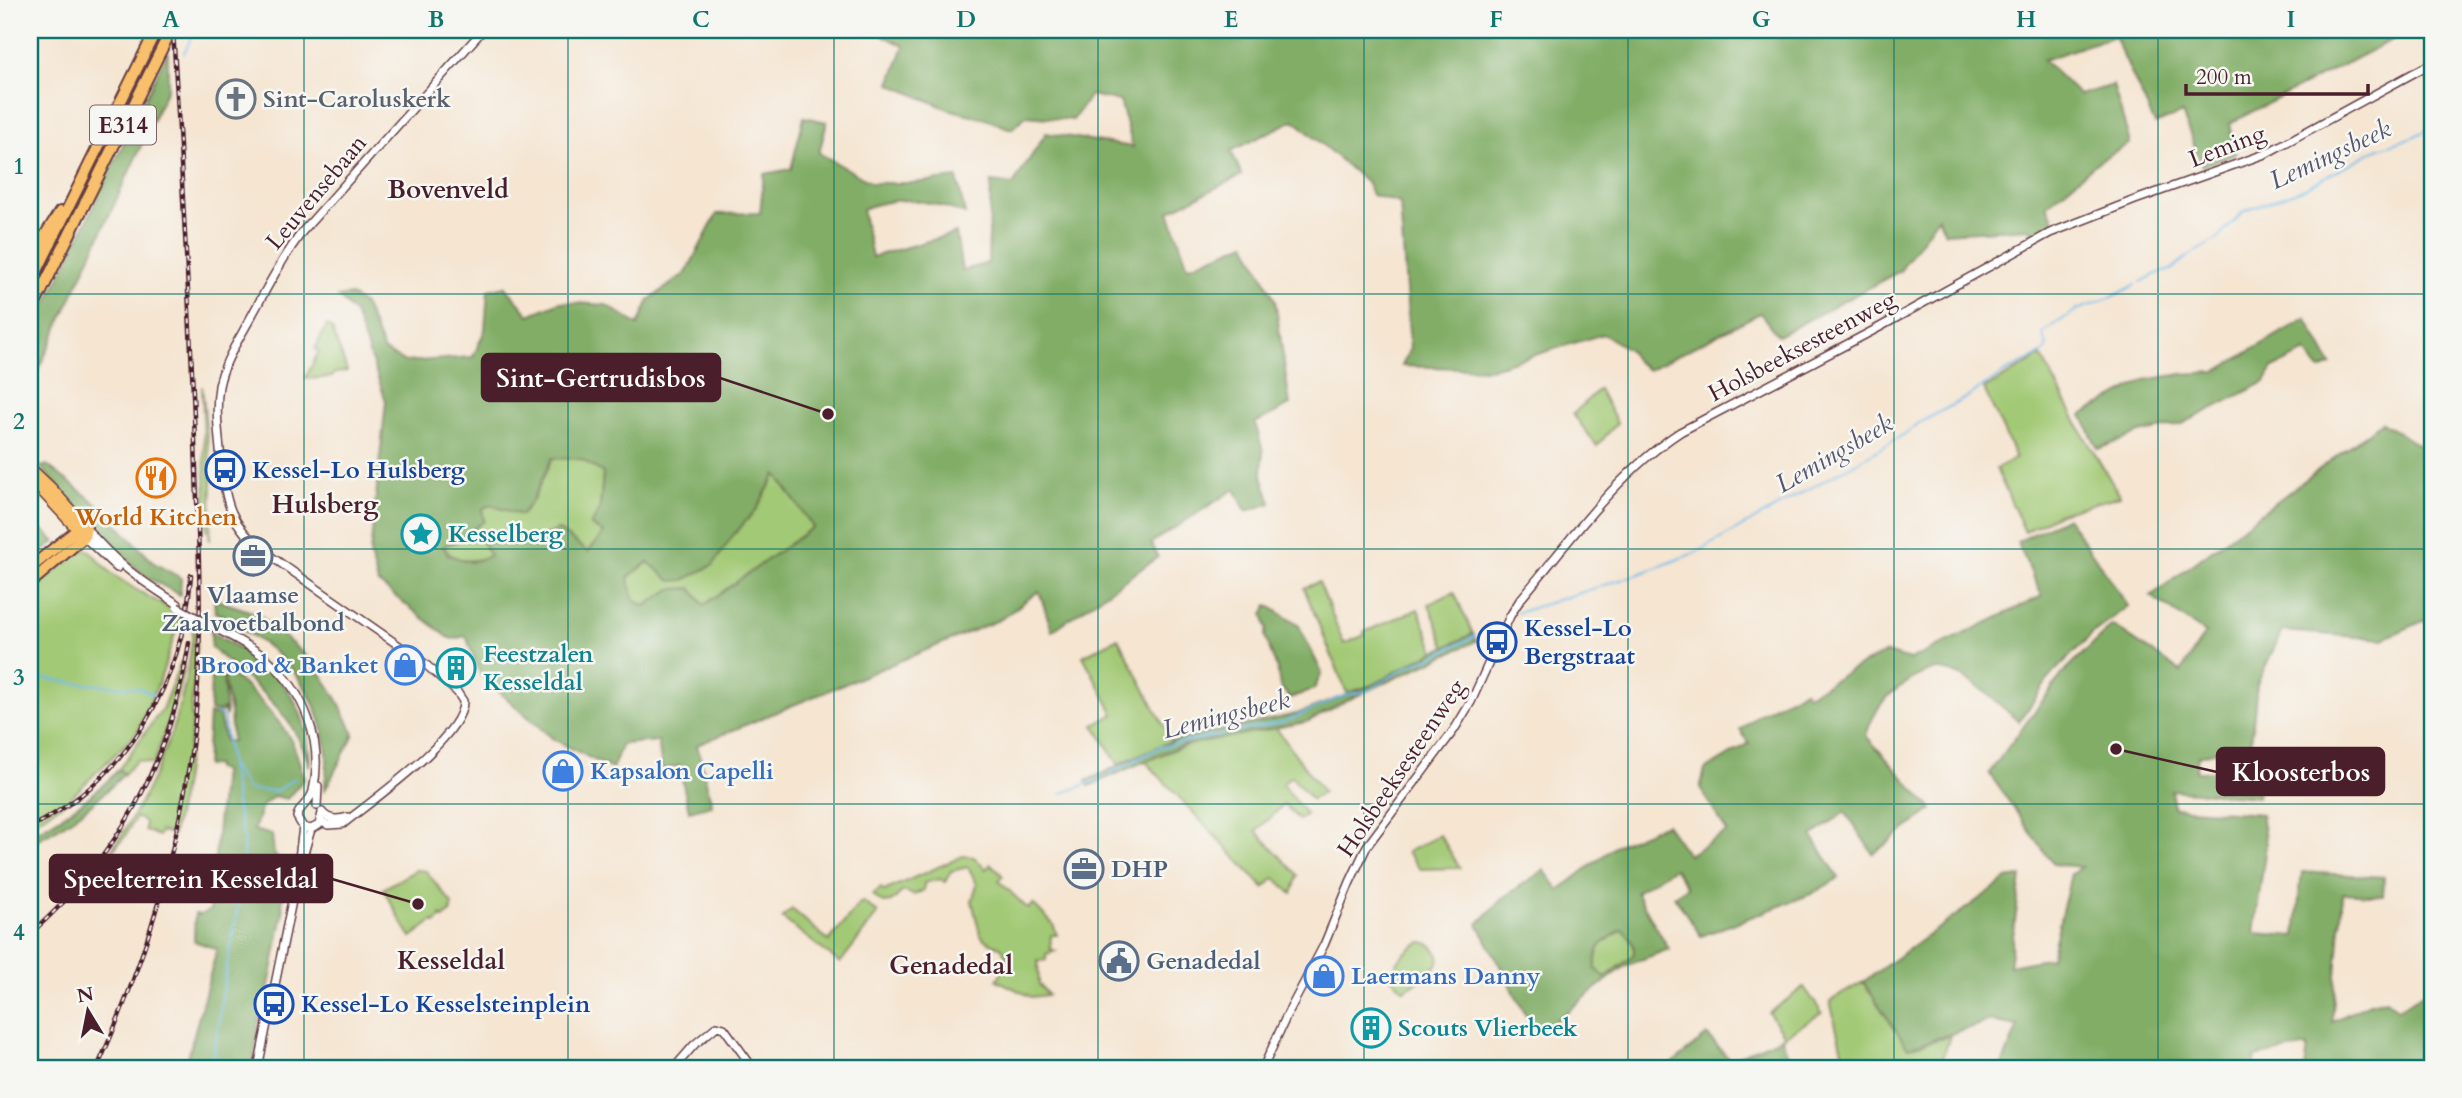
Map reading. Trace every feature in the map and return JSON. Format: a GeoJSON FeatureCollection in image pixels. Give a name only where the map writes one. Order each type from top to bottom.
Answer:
{"type":"FeatureCollection","features":[{"type":"Feature","properties":{"kind":"highway","name":"E314"},"geometry":{"type":"LineString","coordinates":[[30,285],[156,30]]}},
{"type":"Feature","properties":{"kind":"highway","name":"E314"},"geometry":{"type":"LineString","coordinates":[[30,314],[169,32]]}},
{"type":"Feature","properties":{"kind":"highway"},"geometry":{"type":"LineString","coordinates":[[30,259],[57,216],[75,194]]}},
{"type":"Feature","properties":{"kind":"highway"},"geometry":{"type":"LineString","coordinates":[[30,568],[83,532]]}},
{"type":"Feature","properties":{"kind":"highway"},"geometry":{"type":"LineString","coordinates":[[30,583],[83,532]]}},
{"type":"Feature","properties":{"kind":"main road"},"geometry":{"type":"LineString","coordinates":[[30,468],[51,488],[83,532]]}},
{"type":"Feature","properties":{"kind":"main road"},"geometry":{"type":"LineString","coordinates":[[30,478],[83,532]]}},
{"type":"Feature","properties":{"kind":"street","name":"Leuvensebaan"},"geometry":{"type":"LineString","coordinates":[[352,815],[423,761],[464,706],[461,696],[424,663],[250,541],[237,526],[225,493],[217,417],[219,390],[226,361],[286,254],[302,232],[483,30]]}},
{"type":"Feature","properties":{"kind":"street","name":"Leming"},"geometry":{"type":"LineString","coordinates":[[2026,246],[2050,233],[2126,203],[2265,153],[2432,63]]}},
{"type":"Feature","properties":{"kind":"street","name":"Holsbeeksesteenweg"},"geometry":{"type":"LineString","coordinates":[[1263,1068],[1287,1015],[1329,936],[1367,846],[1454,730],[1471,702],[1520,600],[1599,505],[1655,450],[1680,432],[1878,328],[2026,246]]}},
{"type":"Feature","properties":{"kind":"street"},"geometry":{"type":"LineString","coordinates":[[83,532],[121,572],[270,656],[287,673],[302,693],[316,730],[320,751],[321,822]]}},
{"type":"Feature","properties":{"kind":"street"},"geometry":{"type":"LineString","coordinates":[[218,626],[268,659],[289,682],[299,698],[312,729],[316,758],[313,792],[297,815],[298,821],[307,828]]}},
{"type":"Feature","properties":{"kind":"street"},"geometry":{"type":"LineString","coordinates":[[307,804],[320,810],[325,817],[337,820],[352,815]]}},
{"type":"Feature","properties":{"kind":"street"},"geometry":{"type":"LineString","coordinates":[[307,828],[321,822],[328,825],[343,824],[352,815]]}},
{"type":"Feature","properties":{"kind":"street"},"geometry":{"type":"LineString","coordinates":[[258,1068],[307,828]]}},
{"type":"Feature","properties":{"kind":"street"},"geometry":{"type":"LineString","coordinates":[[674,1068],[694,1045],[717,1026],[724,1028],[753,1068]]}},
{"type":"Feature","properties":{"kind":"green space"},"geometry":{"type":"Polygon","coordinates":[[[873,30],[2411,30],[2230,123],[2236,154],[2202,166],[2182,113],[2155,124],[2114,36],[2043,60],[2079,95],[2113,85],[2130,143],[2099,161],[2047,205],[2056,226],[2031,234],[2030,228],[1945,233],[1938,217],[1900,271],[1778,336],[1760,313],[1648,370],[1636,361],[1628,349],[1603,334],[1489,369],[1402,366],[1410,348],[1400,203],[1372,195],[1368,184],[1294,120],[1231,151],[1242,175],[1169,211],[1188,267],[1246,243],[1275,300],[1290,405],[1255,423],[1263,451],[1262,476],[1271,503],[1246,511],[1235,489],[1151,543],[1158,557],[1052,631],[1039,591],[1001,619],[697,745],[712,805],[689,811],[679,766],[662,769],[658,741],[622,744],[612,769],[553,739],[481,676],[466,636],[453,639],[448,637],[378,583],[370,554],[386,401],[355,314],[338,297],[351,295],[365,306],[384,351],[405,362],[473,357],[485,330],[488,290],[505,286],[529,315],[560,302],[606,305],[638,325],[649,300],[686,273],[717,214],[760,213],[764,174],[791,169],[804,117],[827,122],[819,153],[872,183],[912,183],[957,178],[965,214],[926,202],[902,200],[862,209],[872,257],[956,233],[962,271],[988,263],[991,182],[1013,185],[1046,133],[1133,147],[1120,101],[1090,95],[1073,120],[1026,116],[1011,129],[948,109],[890,84],[904,46],[873,30]],[[552,458],[532,501],[521,515],[490,505],[482,509],[484,521],[456,542],[443,546],[448,555],[471,562],[490,556],[482,542],[488,539],[502,536],[521,545],[558,530],[588,552],[604,533],[591,525],[600,509],[603,473],[581,459],[552,458]],[[776,474],[756,510],[734,534],[713,565],[684,580],[671,581],[648,562],[628,577],[634,600],[645,606],[671,589],[691,588],[704,605],[813,527],[776,474]]]}},
{"type":"Feature","properties":{"kind":"green space"},"geometry":{"type":"Polygon","coordinates":[[[168,51],[168,87],[30,388],[30,339],[168,51]]]}},
{"type":"Feature","properties":{"kind":"green space"},"geometry":{"type":"Polygon","coordinates":[[[2306,318],[2331,365],[2320,370],[2306,352],[2273,368],[2265,382],[2182,424],[2140,433],[2098,449],[2082,415],[2145,380],[2215,372],[2306,318]]]}},
{"type":"Feature","properties":{"kind":"green space"},"geometry":{"type":"Polygon","coordinates":[[[327,325],[332,329],[347,371],[335,373],[332,377],[307,379],[319,351],[315,349],[327,325]]]}},
{"type":"Feature","properties":{"kind":"green space"},"geometry":{"type":"Polygon","coordinates":[[[2041,356],[2120,496],[2060,513],[2025,532],[1996,469],[2016,458],[1984,389],[2041,356]]]}},
{"type":"Feature","properties":{"kind":"green space"},"geometry":{"type":"Polygon","coordinates":[[[202,386],[212,482],[210,541],[207,531],[202,386]]]}},
{"type":"Feature","properties":{"kind":"green space"},"geometry":{"type":"Polygon","coordinates":[[[1599,389],[1617,423],[1597,446],[1573,414],[1599,389]]]}},
{"type":"Feature","properties":{"kind":"green space"},"geometry":{"type":"Polygon","coordinates":[[[2382,422],[2432,454],[2432,617],[2383,639],[2282,631],[2257,684],[2251,742],[2198,756],[2196,771],[2254,771],[2258,797],[2171,790],[2174,808],[2261,814],[2266,845],[2254,933],[2295,936],[2302,872],[2384,877],[2383,896],[2343,893],[2332,1022],[2367,1004],[2386,999],[2398,1010],[2428,990],[2432,994],[2432,1050],[2423,1068],[2305,1068],[2308,1046],[2255,1057],[2255,1068],[2001,1068],[2018,1026],[1990,1021],[1908,1048],[1863,982],[2007,879],[2021,877],[2009,966],[2051,958],[2071,874],[2081,867],[2053,864],[1989,773],[2064,672],[2112,625],[2181,672],[2205,633],[2151,596],[2382,422]]]}},
{"type":"Feature","properties":{"kind":"green space","name":"Kesselberg"},"geometry":{"type":"Polygon","coordinates":[[[552,458],[581,459],[603,473],[600,509],[591,525],[604,533],[588,552],[558,530],[521,545],[501,535],[491,556],[478,559],[459,559],[448,552],[443,546],[457,539],[482,509],[499,503],[532,501],[552,458]]]}},
{"type":"Feature","properties":{"kind":"green space"},"geometry":{"type":"Polygon","coordinates":[[[47,465],[97,504],[154,563],[181,578],[180,595],[148,578],[105,541],[41,467],[47,465]]]}},
{"type":"Feature","properties":{"kind":"green space"},"geometry":{"type":"Polygon","coordinates":[[[776,474],[813,527],[704,606],[671,589],[645,606],[634,600],[628,577],[649,562],[734,534],[756,510],[776,474]]]}},
{"type":"Feature","properties":{"kind":"green space"},"geometry":{"type":"Polygon","coordinates":[[[30,517],[55,542],[30,561],[30,517]]]}},
{"type":"Feature","properties":{"kind":"green space"},"geometry":{"type":"Polygon","coordinates":[[[2067,517],[2128,606],[2094,632],[2052,674],[2019,722],[1981,689],[1948,671],[1928,672],[1903,685],[1879,707],[1866,736],[1932,809],[1873,854],[1845,812],[1812,836],[1839,878],[1811,894],[1701,936],[1674,896],[1687,887],[1674,868],[1636,892],[1669,949],[1625,966],[1541,1032],[1533,1029],[1478,924],[1503,898],[1544,870],[1559,890],[1617,845],[1666,824],[1688,855],[1727,832],[1700,788],[1705,770],[1749,743],[1740,730],[1758,715],[1804,690],[1808,695],[1886,653],[1910,660],[2042,596],[2017,542],[2067,517]],[[1623,929],[1606,940],[1597,954],[1596,969],[1605,978],[1633,956],[1633,945],[1623,929]]]}},
{"type":"Feature","properties":{"kind":"green space"},"geometry":{"type":"Polygon","coordinates":[[[84,550],[89,550],[112,574],[181,615],[160,680],[136,734],[67,801],[30,824],[30,590],[84,550]]]}},
{"type":"Feature","properties":{"kind":"green space"},"geometry":{"type":"Polygon","coordinates":[[[1319,582],[1344,644],[1365,635],[1364,632],[1418,609],[1435,651],[1375,684],[1347,693],[1304,588],[1319,582]]]}},
{"type":"Feature","properties":{"kind":"green space"},"geometry":{"type":"Polygon","coordinates":[[[1454,592],[1473,634],[1446,648],[1429,604],[1454,592]]]}},
{"type":"Feature","properties":{"kind":"green space"},"geometry":{"type":"Polygon","coordinates":[[[214,599],[258,614],[314,663],[336,697],[354,734],[324,792],[327,754],[323,731],[306,690],[294,672],[279,657],[244,631],[223,620],[222,615],[215,612],[214,599]]]}},
{"type":"Feature","properties":{"kind":"green space"},"geometry":{"type":"Polygon","coordinates":[[[1268,605],[1299,626],[1322,673],[1314,689],[1290,698],[1280,686],[1265,636],[1267,629],[1263,614],[1268,605]]]}},
{"type":"Feature","properties":{"kind":"green space"},"geometry":{"type":"Polygon","coordinates":[[[194,621],[198,624],[193,717],[173,835],[161,831],[158,836],[145,830],[145,822],[136,817],[124,838],[108,855],[141,801],[167,744],[185,684],[194,621]]]}},
{"type":"Feature","properties":{"kind":"green space"},"geometry":{"type":"Polygon","coordinates":[[[211,632],[259,662],[285,687],[302,719],[307,738],[309,766],[302,746],[282,713],[211,647],[211,632]]]}},
{"type":"Feature","properties":{"kind":"green space"},"geometry":{"type":"Polygon","coordinates":[[[1473,634],[1476,641],[1352,698],[1307,722],[1185,745],[1089,786],[1086,781],[1172,741],[1297,714],[1375,684],[1413,662],[1473,634]]]}},
{"type":"Feature","properties":{"kind":"green space"},"geometry":{"type":"Polygon","coordinates":[[[1118,638],[1172,741],[1118,764],[1094,725],[1114,714],[1083,656],[1118,638]]]}},
{"type":"Feature","properties":{"kind":"green space"},"geometry":{"type":"Polygon","coordinates":[[[181,662],[184,667],[176,698],[154,764],[137,760],[124,774],[119,769],[162,709],[181,662]]]}},
{"type":"Feature","properties":{"kind":"green space"},"geometry":{"type":"Polygon","coordinates":[[[211,672],[223,676],[226,716],[223,709],[221,712],[210,711],[211,672]]]}},
{"type":"Feature","properties":{"kind":"green space"},"geometry":{"type":"Polygon","coordinates":[[[226,672],[254,695],[283,728],[294,747],[304,779],[287,799],[274,796],[262,806],[254,830],[272,835],[274,854],[287,866],[283,914],[266,1001],[258,1023],[253,1068],[185,1068],[217,949],[194,941],[195,914],[201,915],[210,910],[223,771],[216,769],[216,765],[206,766],[209,714],[219,715],[225,741],[232,741],[224,681],[226,672]]]}},
{"type":"Feature","properties":{"kind":"green space"},"geometry":{"type":"Polygon","coordinates":[[[1276,728],[1323,792],[1312,800],[1291,776],[1282,784],[1306,814],[1299,820],[1284,804],[1256,831],[1298,875],[1292,894],[1275,878],[1264,888],[1146,762],[1193,744],[1276,728]]]}},
{"type":"Feature","properties":{"kind":"green space"},"geometry":{"type":"Polygon","coordinates":[[[119,769],[124,774],[91,804],[56,829],[30,843],[30,835],[78,806],[119,769]]]}},
{"type":"Feature","properties":{"kind":"green space"},"geometry":{"type":"Polygon","coordinates":[[[1440,835],[1460,868],[1420,869],[1407,852],[1440,835]]]}},
{"type":"Feature","properties":{"kind":"green space"},"geometry":{"type":"Polygon","coordinates":[[[963,856],[974,857],[986,869],[991,864],[1003,876],[999,881],[1028,909],[1033,904],[1053,924],[1057,935],[1051,935],[1050,949],[1056,951],[1046,954],[1046,960],[1038,961],[1039,984],[1048,995],[1031,997],[997,980],[1008,961],[1002,948],[985,940],[980,934],[972,901],[977,884],[968,867],[951,871],[945,882],[940,879],[924,883],[924,890],[914,895],[903,891],[891,902],[883,903],[872,895],[881,888],[884,891],[963,856]]]}},
{"type":"Feature","properties":{"kind":"green space"},"geometry":{"type":"Polygon","coordinates":[[[416,870],[426,871],[452,904],[451,912],[443,918],[440,914],[442,917],[435,923],[433,921],[411,937],[383,889],[416,870]]]}},
{"type":"Feature","properties":{"kind":"green space"},"geometry":{"type":"Polygon","coordinates":[[[863,902],[878,913],[840,963],[782,918],[792,909],[829,941],[863,902]]]}},
{"type":"Feature","properties":{"kind":"green space"},"geometry":{"type":"Polygon","coordinates":[[[1624,929],[1633,945],[1633,956],[1605,978],[1596,969],[1597,954],[1602,944],[1624,929]]]}},
{"type":"Feature","properties":{"kind":"green space"},"geometry":{"type":"Polygon","coordinates":[[[1421,942],[1434,948],[1438,963],[1429,975],[1404,990],[1390,977],[1402,956],[1421,942]]]}},
{"type":"Feature","properties":{"kind":"green space"},"geometry":{"type":"Polygon","coordinates":[[[1863,982],[1908,1048],[1950,1036],[1939,1068],[1846,1068],[1830,1001],[1863,982]]]}},
{"type":"Feature","properties":{"kind":"green space"},"geometry":{"type":"Polygon","coordinates":[[[1804,987],[1822,1013],[1784,1036],[1769,1013],[1804,987]]]}},
{"type":"Feature","properties":{"kind":"green space"},"geometry":{"type":"Polygon","coordinates":[[[1707,1035],[1730,1060],[1782,1037],[1789,1060],[1759,1068],[1667,1068],[1707,1035]]]}},
{"type":"Feature","properties":{"kind":"waterway"},"geometry":{"type":"LineString","coordinates":[[184,53],[195,30]]}},
{"type":"Feature","properties":{"kind":"waterway","name":"Lemingsbeek"},"geometry":{"type":"LineString","coordinates":[[2141,282],[2171,270],[2188,256],[2216,240],[2243,212],[2305,188],[2377,149],[2432,128]]}},
{"type":"Feature","properties":{"kind":"waterway","name":"Lemingsbeek"},"geometry":{"type":"LineString","coordinates":[[1517,613],[1642,573],[1697,552],[1866,457],[2004,373],[2043,353],[2047,345],[2044,332],[2075,311],[2135,285]]}},
{"type":"Feature","properties":{"kind":"waterway","name":"Lemingsbeek"},"geometry":{"type":"LineString","coordinates":[[1061,794],[1097,780],[1160,747],[1283,722],[1348,694],[1368,691],[1408,666],[1475,636]]}},
{"type":"Feature","properties":{"kind":"waterway","name":"Lemingsbeek"},"geometry":{"type":"LineString","coordinates":[[30,676],[74,683],[139,688],[154,695]]}},
{"type":"Feature","properties":{"kind":"waterway","name":"Lemingsbeek"},"geometry":{"type":"LineString","coordinates":[[212,1068],[241,890],[244,839],[223,716],[217,714]]}},
{"type":"Feature","properties":{"kind":"waterway"},"geometry":{"type":"LineString","coordinates":[[232,767],[248,790],[276,791],[295,778]]}},
{"type":"Feature","properties":{"kind":"railway"},"geometry":{"type":"LineString","coordinates":[[97,1068],[142,956],[165,879],[190,760],[198,687],[199,578],[194,414],[173,30]]}},
{"type":"Feature","properties":{"kind":"railway"},"geometry":{"type":"LineString","coordinates":[[30,827],[65,807],[96,782],[122,754],[145,723],[163,689],[176,653],[186,615],[191,575]]}},
{"type":"Feature","properties":{"kind":"railway"},"geometry":{"type":"LineString","coordinates":[[30,934],[62,904],[90,872],[115,839],[136,804],[169,728],[189,643]]}},
{"type":"Feature","properties":{"kind":"place","name":"Sint-Caroluskerk"},"geometry":{"type":"Point","coordinates":[236,99]}},
{"type":"Feature","properties":{"kind":"place","name":"Sint-Gertrudisbos"},"geometry":{"type":"Point","coordinates":[828,414]}},
{"type":"Feature","properties":{"kind":"place","name":"Kessel-Lo Hulsberg"},"geometry":{"type":"Point","coordinates":[225,470]}},
{"type":"Feature","properties":{"kind":"place","name":"World Kitchen"},"geometry":{"type":"Point","coordinates":[156,478]}},
{"type":"Feature","properties":{"kind":"place","name":"Kesselberg"},"geometry":{"type":"Point","coordinates":[421,534]}},
{"type":"Feature","properties":{"kind":"place","name":"Vlaamse Zaalvoetbalbond"},"geometry":{"type":"Point","coordinates":[253,556]}},
{"type":"Feature","properties":{"kind":"place","name":"Kessel-Lo Bergstraat"},"geometry":{"type":"Point","coordinates":[1497,642]}},
{"type":"Feature","properties":{"kind":"place","name":"Brood & Banket"},"geometry":{"type":"Point","coordinates":[405,665]}},
{"type":"Feature","properties":{"kind":"place","name":"Feestzalen Kesseldal"},"geometry":{"type":"Point","coordinates":[456,668]}},
{"type":"Feature","properties":{"kind":"place","name":"Kloosterbos"},"geometry":{"type":"Point","coordinates":[2116,749]}},
{"type":"Feature","properties":{"kind":"place","name":"Kapsalon Capelli"},"geometry":{"type":"Point","coordinates":[563,771]}},
{"type":"Feature","properties":{"kind":"place","name":"DHP"},"geometry":{"type":"Point","coordinates":[1084,869]}},
{"type":"Feature","properties":{"kind":"place","name":"Speelterrein Kesseldal"},"geometry":{"type":"Point","coordinates":[418,904]}},
{"type":"Feature","properties":{"kind":"place","name":"Genadedal"},"geometry":{"type":"Point","coordinates":[1119,961]}},
{"type":"Feature","properties":{"kind":"place","name":"Laermans Danny"},"geometry":{"type":"Point","coordinates":[1324,976]}},
{"type":"Feature","properties":{"kind":"place","name":"Kessel-Lo Kesselsteinplein"},"geometry":{"type":"Point","coordinates":[274,1004]}},
{"type":"Feature","properties":{"kind":"place","name":"Scouts Vlierbeek"},"geometry":{"type":"Point","coordinates":[1371,1028]}},
{"type":"Feature","properties":{"kind":"district","name":"Bovenveld"},"geometry":{"type":"Point","coordinates":[448,189]}},
{"type":"Feature","properties":{"kind":"district","name":"Hulsberg"},"geometry":{"type":"Point","coordinates":[325,504]}},
{"type":"Feature","properties":{"kind":"district","name":"Kesseldal"},"geometry":{"type":"Point","coordinates":[451,960]}},
{"type":"Feature","properties":{"kind":"district","name":"Genadedal"},"geometry":{"type":"Point","coordinates":[951,965]}}]}
